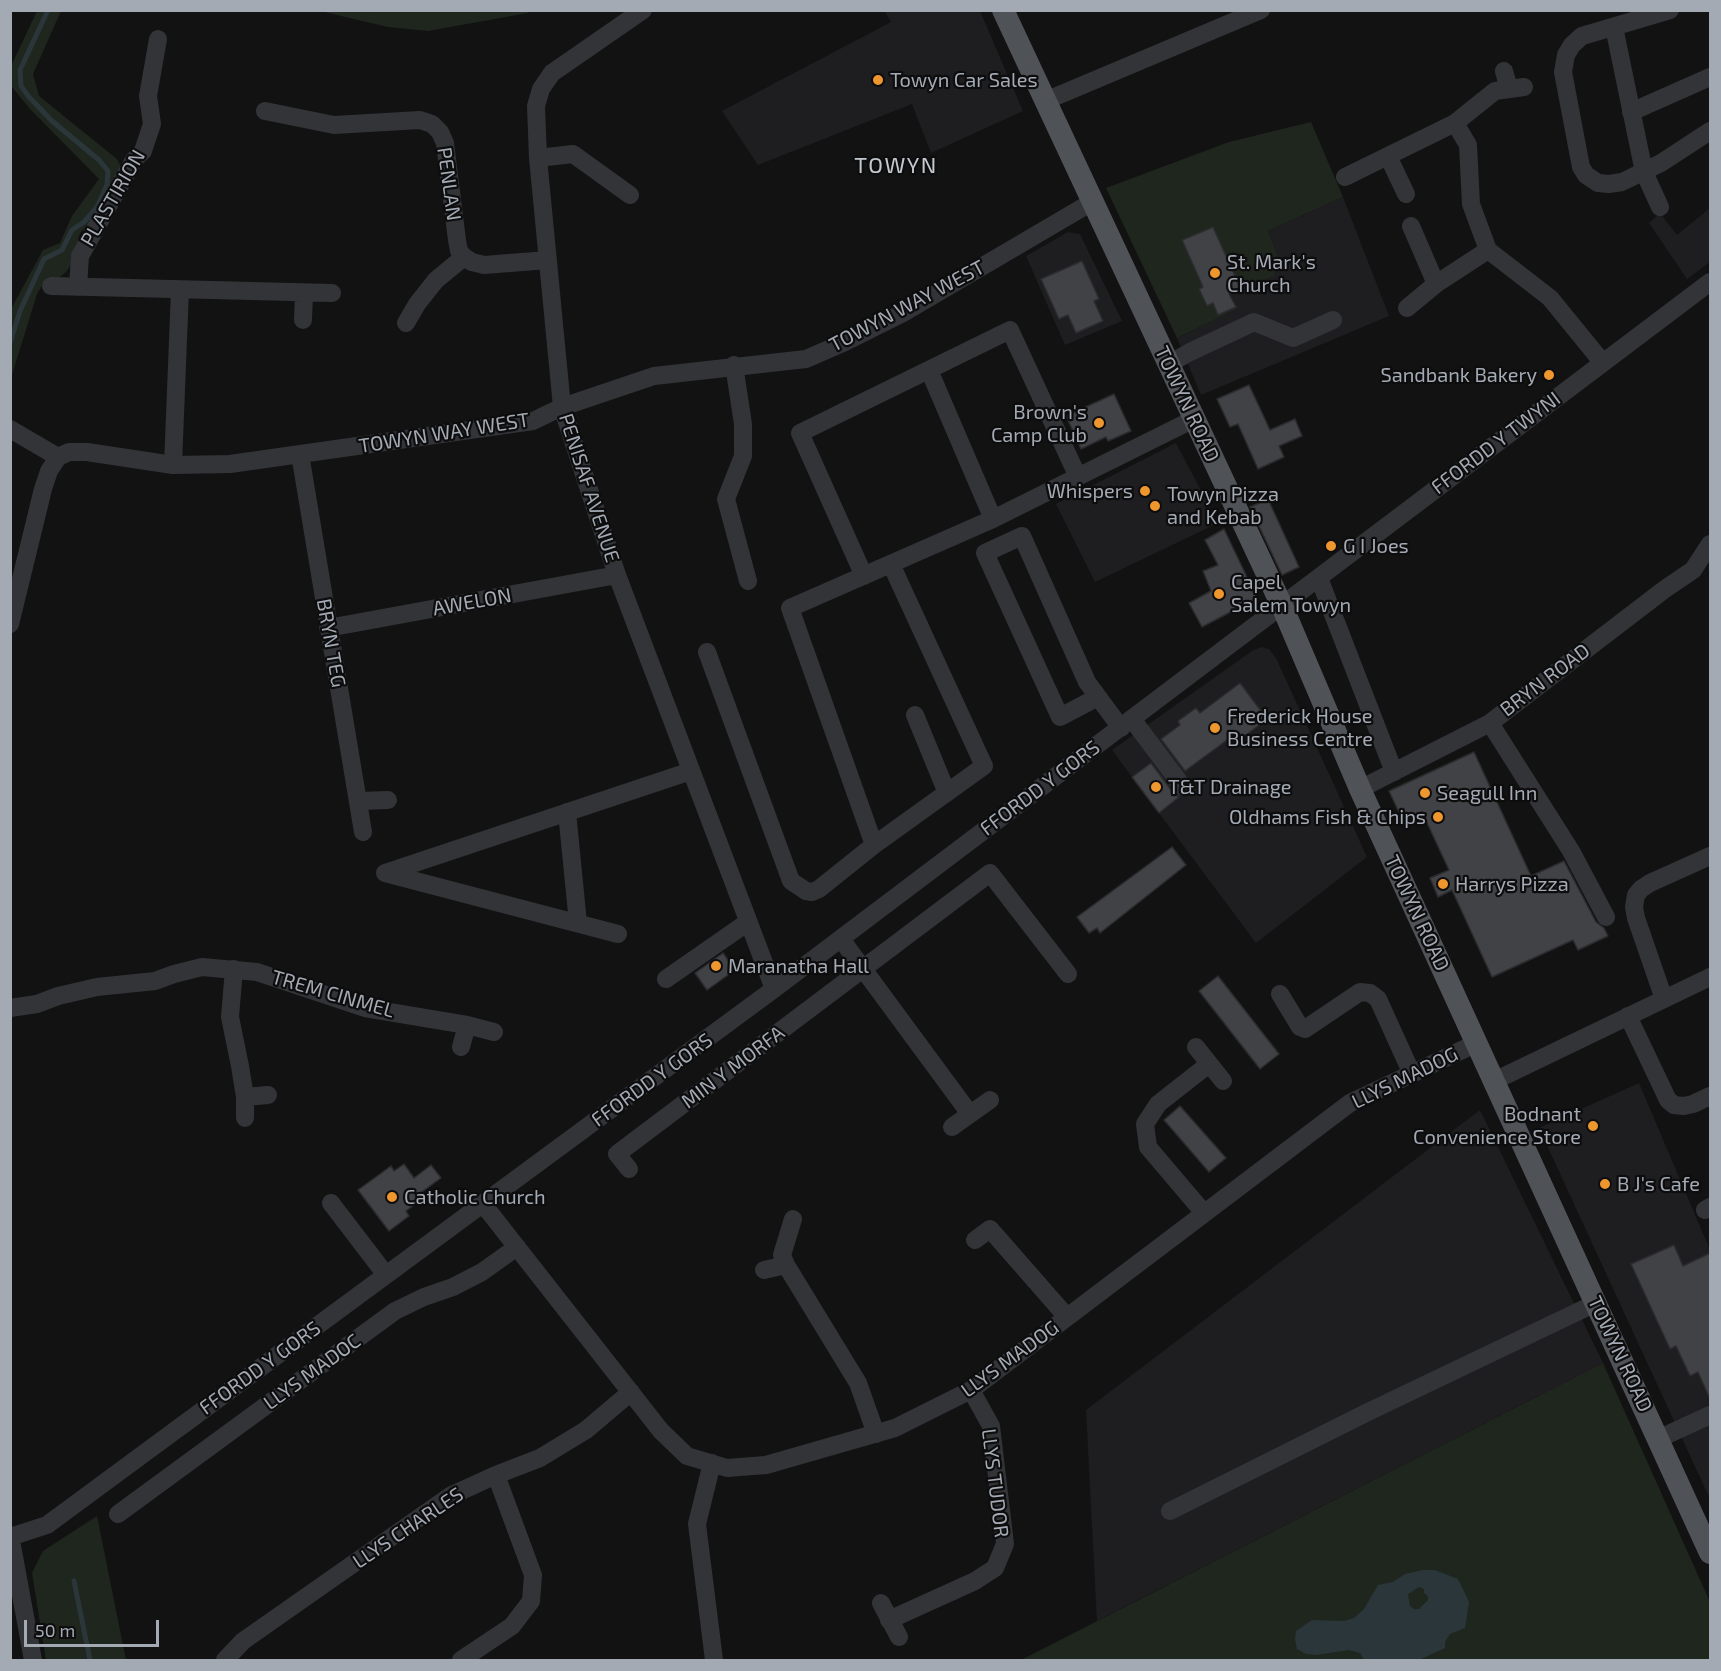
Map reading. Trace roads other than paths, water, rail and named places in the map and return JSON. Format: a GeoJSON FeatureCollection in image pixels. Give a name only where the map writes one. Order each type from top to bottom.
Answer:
{"type":"FeatureCollection","features":[{"type":"Feature","properties":{"kind":"main road","name":"TOWYN ROAD"},"geometry":{"type":"LineString","coordinates":[[1003,10],[1282,606],[1360,789],[1710,1553]]}},
{"type":"Feature","properties":{"kind":"street","name":"PENISAF AVENUE"},"geometry":{"type":"LineString","coordinates":[[643,10],[552,73],[541,89],[536,106],[538,158],[562,407],[617,575],[774,989]]}},
{"type":"Feature","properties":{"kind":"street"},"geometry":{"type":"LineString","coordinates":[[1045,101],[1261,10]]}},
{"type":"Feature","properties":{"kind":"street"},"geometry":{"type":"LineString","coordinates":[[1670,10],[1582,36],[1572,45],[1566,55],[1563,72],[1581,167],[1586,175],[1598,183],[1622,182],[1644,172],[1710,131]]}},
{"type":"Feature","properties":{"kind":"street"},"geometry":{"type":"LineString","coordinates":[[1614,27],[1644,172],[1660,207]]}},
{"type":"Feature","properties":{"kind":"street","name":"PLASTIRION"},"geometry":{"type":"LineString","coordinates":[[78,287],[80,256],[134,160],[143,151],[152,124],[148,96],[158,39]]}},
{"type":"Feature","properties":{"kind":"street"},"geometry":{"type":"LineString","coordinates":[[1345,177],[1455,123],[1495,91],[1517,88],[1504,71]]}},
{"type":"Feature","properties":{"kind":"street"},"geometry":{"type":"LineString","coordinates":[[1632,112],[1710,77]]}},
{"type":"Feature","properties":{"kind":"street","name":"PENLAN"},"geometry":{"type":"LineString","coordinates":[[265,111],[334,125],[420,120],[432,124],[440,132],[445,143],[457,240],[459,250],[464,257]]}},
{"type":"Feature","properties":{"kind":"street"},"geometry":{"type":"LineString","coordinates":[[1455,123],[1468,145],[1471,204],[1488,250],[1550,298],[1603,363]]}},
{"type":"Feature","properties":{"kind":"street"},"geometry":{"type":"LineString","coordinates":[[538,158],[573,154],[630,195]]}},
{"type":"Feature","properties":{"kind":"street"},"geometry":{"type":"LineString","coordinates":[[1388,156],[1406,194]]}},
{"type":"Feature","properties":{"kind":"street","name":"TOWYN WAY WEST"},"geometry":{"type":"LineString","coordinates":[[58,457],[69,452],[87,452],[173,465],[230,464],[533,421],[562,407],[654,376],[734,365],[806,359],[903,313],[1092,202]]}},
{"type":"Feature","properties":{"kind":"street"},"geometry":{"type":"LineString","coordinates":[[1411,226],[1436,284]]}},
{"type":"Feature","properties":{"kind":"street"},"geometry":{"type":"LineString","coordinates":[[1407,308],[1436,284],[1488,250]]}},
{"type":"Feature","properties":{"kind":"street"},"geometry":{"type":"LineString","coordinates":[[406,323],[417,304],[436,280],[464,257],[484,265],[548,260]]}},
{"type":"Feature","properties":{"kind":"street","name":"FFORDD Y TWYNI"},"geometry":{"type":"LineString","coordinates":[[1282,606],[1710,282]]}},
{"type":"Feature","properties":{"kind":"street"},"geometry":{"type":"LineString","coordinates":[[51,286],[332,293]]}},
{"type":"Feature","properties":{"kind":"street"},"geometry":{"type":"LineString","coordinates":[[173,465],[180,290]]}},
{"type":"Feature","properties":{"kind":"street"},"geometry":{"type":"LineString","coordinates":[[303,293],[303,320]]}},
{"type":"Feature","properties":{"kind":"street"},"geometry":{"type":"LineString","coordinates":[[1169,364],[1254,322],[1293,338],[1333,320]]}},
{"type":"Feature","properties":{"kind":"street"},"geometry":{"type":"LineString","coordinates":[[864,576],[800,433],[1010,330],[1078,477]]}},
{"type":"Feature","properties":{"kind":"street"},"geometry":{"type":"LineString","coordinates":[[734,365],[743,424],[743,456],[726,499],[748,581]]}},
{"type":"Feature","properties":{"kind":"street"},"geometry":{"type":"LineString","coordinates":[[929,370],[993,519]]}},
{"type":"Feature","properties":{"kind":"street"},"geometry":{"type":"LineString","coordinates":[[874,845],[790,608],[993,519],[1194,419]]}},
{"type":"Feature","properties":{"kind":"street"},"geometry":{"type":"LineString","coordinates":[[10,429],[58,457],[42,489],[10,624]]}},
{"type":"Feature","properties":{"kind":"street","name":"BRYN TEG"},"geometry":{"type":"LineString","coordinates":[[300,454],[363,832]]}},
{"type":"Feature","properties":{"kind":"street"},"geometry":{"type":"LineString","coordinates":[[1098,697],[1060,717],[985,553],[1022,536],[1087,682],[1098,697],[1127,723],[1183,787]]}},
{"type":"Feature","properties":{"kind":"street","name":"BRYN ROAD"},"geometry":{"type":"LineString","coordinates":[[1360,789],[1490,723],[1693,570],[1710,544]]}},
{"type":"Feature","properties":{"kind":"street"},"geometry":{"type":"LineString","coordinates":[[707,652],[791,881],[806,891],[812,892],[819,889],[874,845],[984,766],[891,564]]}},
{"type":"Feature","properties":{"kind":"street","name":"AWELON"},"geometry":{"type":"LineString","coordinates":[[328,628],[617,575]]}},
{"type":"Feature","properties":{"kind":"street"},"geometry":{"type":"LineString","coordinates":[[1319,578],[1394,772]]}},
{"type":"Feature","properties":{"kind":"street","name":"FFORDD Y GORS"},"geometry":{"type":"LineString","coordinates":[[11,1536],[47,1525],[774,989],[1282,606]]}},
{"type":"Feature","properties":{"kind":"street"},"geometry":{"type":"LineString","coordinates":[[915,715],[947,793]]}},
{"type":"Feature","properties":{"kind":"street"},"geometry":{"type":"LineString","coordinates":[[1490,723],[1571,851],[1606,917]]}},
{"type":"Feature","properties":{"kind":"street"},"geometry":{"type":"LineString","coordinates":[[618,934],[385,873],[692,771]]}},
{"type":"Feature","properties":{"kind":"street"},"geometry":{"type":"LineString","coordinates":[[358,801],[388,800]]}},
{"type":"Feature","properties":{"kind":"street"},"geometry":{"type":"LineString","coordinates":[[567,812],[578,923]]}},
{"type":"Feature","properties":{"kind":"street"},"geometry":{"type":"LineString","coordinates":[[1664,999],[1636,918],[1634,907],[1636,896],[1650,883],[1710,856]]}},
{"type":"Feature","properties":{"kind":"street","name":"MIN Y MORFA"},"geometry":{"type":"LineString","coordinates":[[629,1169],[617,1154],[990,873],[1068,974]]}},
{"type":"Feature","properties":{"kind":"street"},"geometry":{"type":"LineString","coordinates":[[666,979],[748,922]]}},
{"type":"Feature","properties":{"kind":"street"},"geometry":{"type":"LineString","coordinates":[[841,939],[970,1114]]}},
{"type":"Feature","properties":{"kind":"street","name":"TREM CINMEL"},"geometry":{"type":"LineString","coordinates":[[10,1008],[37,1004],[58,996],[98,987],[155,981],[202,967],[258,972],[365,1008],[467,1025],[494,1032]]}},
{"type":"Feature","properties":{"kind":"street"},"geometry":{"type":"LineString","coordinates":[[234,969],[230,1017],[245,1097],[245,1118]]}},
{"type":"Feature","properties":{"kind":"street"},"geometry":{"type":"LineString","coordinates":[[1494,1081],[1710,977]]}},
{"type":"Feature","properties":{"kind":"street"},"geometry":{"type":"LineString","coordinates":[[1280,994],[1300,1027],[1305,1029],[1360,992],[1370,993],[1378,999],[1412,1074]]}},
{"type":"Feature","properties":{"kind":"street"},"geometry":{"type":"LineString","coordinates":[[1628,1016],[1668,1100],[1674,1105],[1684,1106],[1710,1096]]}},
{"type":"Feature","properties":{"kind":"street"},"geometry":{"type":"LineString","coordinates":[[461,1047],[467,1025]]}},
{"type":"Feature","properties":{"kind":"street","name":"LLYS MADOG"},"geometry":{"type":"LineString","coordinates":[[483,1204],[662,1431],[687,1456],[727,1468],[766,1465],[895,1428],[971,1390],[1350,1103],[1477,1043]]}},
{"type":"Feature","properties":{"kind":"street"},"geometry":{"type":"LineString","coordinates":[[1196,1047],[1223,1081]]}},
{"type":"Feature","properties":{"kind":"street"},"geometry":{"type":"LineString","coordinates":[[1204,1213],[1148,1147],[1144,1124],[1158,1104],[1209,1064]]}},
{"type":"Feature","properties":{"kind":"street"},"geometry":{"type":"LineString","coordinates":[[245,1097],[268,1095]]}},
{"type":"Feature","properties":{"kind":"street"},"geometry":{"type":"LineString","coordinates":[[952,1127],[990,1100]]}},
{"type":"Feature","properties":{"kind":"street"},"geometry":{"type":"LineString","coordinates":[[331,1203],[386,1275]]}},
{"type":"Feature","properties":{"kind":"street"},"geometry":{"type":"LineString","coordinates":[[793,1219],[782,1255],[858,1383],[876,1434]]}},
{"type":"Feature","properties":{"kind":"street"},"geometry":{"type":"LineString","coordinates":[[975,1240],[990,1229],[1067,1317]]}},
{"type":"Feature","properties":{"kind":"street","name":"LLYS MADOC"},"geometry":{"type":"LineString","coordinates":[[118,1514],[395,1311],[424,1297],[453,1287],[482,1272],[517,1247]]}},
{"type":"Feature","properties":{"kind":"street"},"geometry":{"type":"LineString","coordinates":[[764,1270],[786,1265]]}},
{"type":"Feature","properties":{"kind":"street"},"geometry":{"type":"LineString","coordinates":[[1170,1511],[1368,1412],[1596,1303]]}},
{"type":"Feature","properties":{"kind":"street","name":"LLYS TUDOR"},"geometry":{"type":"LineString","coordinates":[[889,1620],[975,1581],[995,1568],[1005,1544],[991,1426],[971,1390]]}},
{"type":"Feature","properties":{"kind":"street","name":"LLYS CHARLES"},"geometry":{"type":"LineString","coordinates":[[225,1660],[243,1641],[450,1496],[540,1458],[586,1430],[631,1392]]}},
{"type":"Feature","properties":{"kind":"street"},"geometry":{"type":"LineString","coordinates":[[1658,1439],[1710,1415]]}},
{"type":"Feature","properties":{"kind":"street"},"geometry":{"type":"LineString","coordinates":[[712,1463],[696,1524],[714,1660]]}},
{"type":"Feature","properties":{"kind":"street"},"geometry":{"type":"LineString","coordinates":[[461,1660],[512,1626],[531,1601],[533,1575],[496,1475]]}},
{"type":"Feature","properties":{"kind":"street"},"geometry":{"type":"LineString","coordinates":[[11,1536],[17,1617],[33,1660]]}},
{"type":"Feature","properties":{"kind":"street"},"geometry":{"type":"LineString","coordinates":[[881,1603],[899,1637]]}},
{"type":"Feature","properties":{"kind":"waterway"},"geometry":{"type":"LineString","coordinates":[[10,343],[20,311],[44,259],[62,250],[72,230],[84,222],[97,207],[107,185],[108,171],[99,160],[52,121],[21,86],[20,70],[48,10]]}},
{"type":"Feature","properties":{"kind":"waterway"},"geometry":{"type":"LineString","coordinates":[[74,1581],[90,1660]]}},
{"type":"Feature","properties":{"kind":"place","name":"Towyn Car Sales"},"geometry":{"type":"Point","coordinates":[878,80]}},
{"type":"Feature","properties":{"kind":"place","name":"St. Mark's Church"},"geometry":{"type":"Point","coordinates":[1215,273]}},
{"type":"Feature","properties":{"kind":"place","name":"Sandbank Bakery"},"geometry":{"type":"Point","coordinates":[1549,375]}},
{"type":"Feature","properties":{"kind":"place","name":"Brown's Camp Club"},"geometry":{"type":"Point","coordinates":[1099,423]}},
{"type":"Feature","properties":{"kind":"place","name":"Whispers"},"geometry":{"type":"Point","coordinates":[1145,491]}},
{"type":"Feature","properties":{"kind":"place","name":"Towyn Pizza and Kebab"},"geometry":{"type":"Point","coordinates":[1155,506]}},
{"type":"Feature","properties":{"kind":"place","name":"G I Joes"},"geometry":{"type":"Point","coordinates":[1331,546]}},
{"type":"Feature","properties":{"kind":"place","name":"Capel Salem Towyn"},"geometry":{"type":"Point","coordinates":[1219,594]}},
{"type":"Feature","properties":{"kind":"place","name":"Frederick House Business Centre"},"geometry":{"type":"Point","coordinates":[1215,728]}},
{"type":"Feature","properties":{"kind":"place","name":"T&T Drainage"},"geometry":{"type":"Point","coordinates":[1156,787]}},
{"type":"Feature","properties":{"kind":"place","name":"Seagull Inn"},"geometry":{"type":"Point","coordinates":[1425,793]}},
{"type":"Feature","properties":{"kind":"place","name":"Oldhams Fish & Chips"},"geometry":{"type":"Point","coordinates":[1438,817]}},
{"type":"Feature","properties":{"kind":"place","name":"Harrys Pizza"},"geometry":{"type":"Point","coordinates":[1443,884]}},
{"type":"Feature","properties":{"kind":"place","name":"Maranatha Hall"},"geometry":{"type":"Point","coordinates":[716,966]}},
{"type":"Feature","properties":{"kind":"place","name":"Bodnant Convenience Store"},"geometry":{"type":"Point","coordinates":[1593,1126]}},
{"type":"Feature","properties":{"kind":"place","name":"B J's Cafe"},"geometry":{"type":"Point","coordinates":[1605,1184]}},
{"type":"Feature","properties":{"kind":"place","name":"Catholic Church"},"geometry":{"type":"Point","coordinates":[392,1197]}},
{"type":"Feature","properties":{"kind":"district","name":"TOWYN"},"geometry":{"type":"Point","coordinates":[896,166]}}]}
